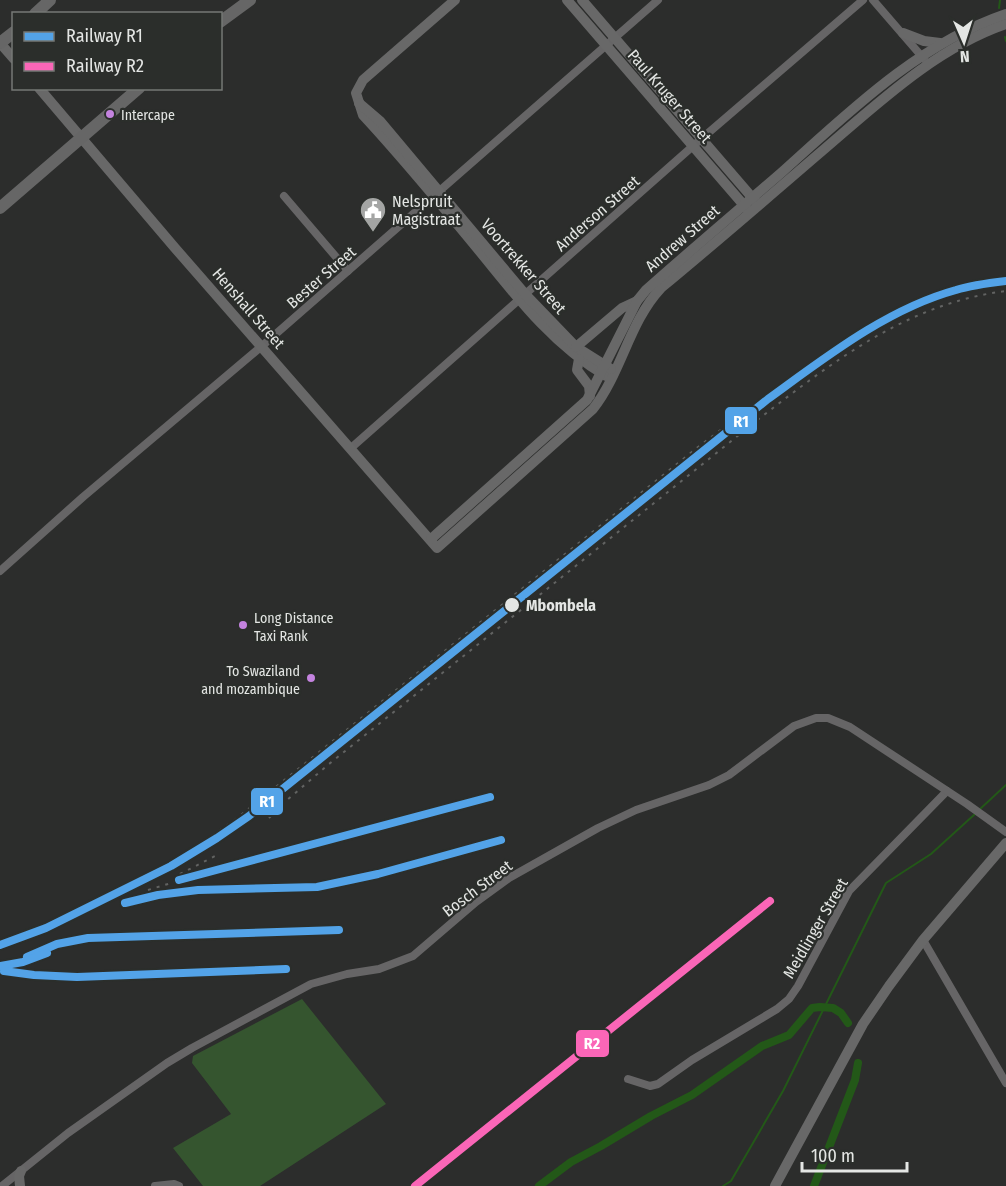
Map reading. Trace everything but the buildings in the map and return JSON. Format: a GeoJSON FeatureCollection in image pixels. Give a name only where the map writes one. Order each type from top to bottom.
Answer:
{"type":"FeatureCollection","features":[{"type":"Feature","properties":{"kind":"main road"},"geometry":{"type":"LineString","coordinates":[[36,12],[50,0]]}},
{"type":"Feature","properties":{"kind":"main road"},"geometry":{"type":"LineString","coordinates":[[222,21],[250,0]]}},
{"type":"Feature","properties":{"kind":"main road"},"geometry":{"type":"LineString","coordinates":[[0,43],[12,34]]}},
{"type":"Feature","properties":{"kind":"main road"},"geometry":{"type":"LineString","coordinates":[[0,208],[138,90]]}},
{"type":"Feature","properties":{"kind":"street","name":"Voortrekker Street"},"geometry":{"type":"LineString","coordinates":[[455,0],[363,80],[357,90],[363,115],[437,194],[522,297],[579,359],[615,376]]}},
{"type":"Feature","properties":{"kind":"street","name":"Paul Kruger Street"},"geometry":{"type":"LineString","coordinates":[[567,0],[611,42],[752,205]]}},
{"type":"Feature","properties":{"kind":"street","name":"Paul Kruger Street"},"geometry":{"type":"LineString","coordinates":[[582,0],[611,42]]}},
{"type":"Feature","properties":{"kind":"street","name":"Bester Street"},"geometry":{"type":"LineString","coordinates":[[0,571],[658,0]]}},
{"type":"Feature","properties":{"kind":"street","name":"Anderson Street"},"geometry":{"type":"LineString","coordinates":[[351,448],[697,142],[863,0]]}},
{"type":"Feature","properties":{"kind":"street"},"geometry":{"type":"LineString","coordinates":[[873,0],[925,60]]}},
{"type":"Feature","properties":{"kind":"street","name":"Andrew Street"},"geometry":{"type":"LineString","coordinates":[[434,543],[590,396],[637,301],[646,290],[852,126],[925,60],[940,43],[969,28],[1006,14]]}},
{"type":"Feature","properties":{"kind":"street","name":"Andrew Street"},"geometry":{"type":"LineString","coordinates":[[925,60],[1006,24]]}},
{"type":"Feature","properties":{"kind":"street"},"geometry":{"type":"LineString","coordinates":[[903,33],[924,41],[940,43]]}},
{"type":"Feature","properties":{"kind":"street"},"geometry":{"type":"LineString","coordinates":[[0,43],[12,57]]}},
{"type":"Feature","properties":{"kind":"street","name":"Henshall Street"},"geometry":{"type":"LineString","coordinates":[[41,90],[434,543]]}},
{"type":"Feature","properties":{"kind":"street"},"geometry":{"type":"LineString","coordinates":[[284,196],[348,271]]}},
{"type":"Feature","properties":{"kind":"street","name":"Andrew Street"},"geometry":{"type":"LineString","coordinates":[[434,543],[593,409],[615,376],[652,298],[752,205]]}},
{"type":"Feature","properties":{"kind":"street","name":"Voortrekker Street"},"geometry":{"type":"LineString","coordinates":[[522,297],[603,370]]}},
{"type":"Feature","properties":{"kind":"street"},"geometry":{"type":"LineString","coordinates":[[576,347],[622,308],[637,301]]}},
{"type":"Feature","properties":{"kind":"street"},"geometry":{"type":"LineString","coordinates":[[579,359],[577,370],[588,384],[590,396]]}},
{"type":"Feature","properties":{"kind":"street","name":"Bosch Street"},"geometry":{"type":"LineString","coordinates":[[2,1186],[68,1133],[167,1062],[311,984],[379,969],[413,956],[476,902],[509,878],[598,828],[636,810],[709,785],[729,775],[794,726],[806,720],[828,718],[850,727],[1006,832]]}},
{"type":"Feature","properties":{"kind":"street","name":"Meidlinger Street"},"geometry":{"type":"LineString","coordinates":[[628,1079],[650,1086],[658,1084],[692,1060],[777,1009],[789,999],[849,891],[947,791]]}},
{"type":"Feature","properties":{"kind":"street"},"geometry":{"type":"LineString","coordinates":[[775,1186],[863,1024],[923,940],[1006,843]]}},
{"type":"Feature","properties":{"kind":"street"},"geometry":{"type":"LineString","coordinates":[[980,873],[1006,855]]}},
{"type":"Feature","properties":{"kind":"street"},"geometry":{"type":"LineString","coordinates":[[923,940],[1006,1083]]}},
{"type":"Feature","properties":{"kind":"street"},"geometry":{"type":"LineString","coordinates":[[20,1186],[21,1171]]}},
{"type":"Feature","properties":{"kind":"street"},"geometry":{"type":"LineString","coordinates":[[155,1186],[174,1184],[179,1186]]}},
{"type":"Feature","properties":{"kind":"green space"},"geometry":{"type":"Polygon","coordinates":[[[302,999],[386,1104],[260,1186],[203,1186],[173,1148],[231,1114],[192,1063],[193,1056],[302,999]]]}},
{"type":"Feature","properties":{"kind":"waterway"},"geometry":{"type":"LineString","coordinates":[[999,8],[1000,0]]}},
{"type":"Feature","properties":{"kind":"waterway"},"geometry":{"type":"LineString","coordinates":[[1005,37],[1006,41]]}},
{"type":"Feature","properties":{"kind":"waterway"},"geometry":{"type":"LineString","coordinates":[[979,810],[1006,785]]}},
{"type":"Feature","properties":{"kind":"waterway"},"geometry":{"type":"LineString","coordinates":[[723,1186],[731,1181],[783,1091],[886,883],[931,854],[975,814]]}},
{"type":"Feature","properties":{"kind":"waterway"},"geometry":{"type":"LineString","coordinates":[[539,1186],[571,1162],[692,1095],[762,1046],[789,1035],[812,1008],[833,1008],[841,1013],[848,1023]]}},
{"type":"Feature","properties":{"kind":"waterway"},"geometry":{"type":"LineString","coordinates":[[814,1186],[855,1080],[858,1063]]}},
{"type":"Feature","properties":{"kind":"railway"},"geometry":{"type":"LineString","coordinates":[[143,878],[187,853],[236,819],[698,447],[791,377],[883,316],[909,303],[960,284],[1006,276]]}},
{"type":"Feature","properties":{"kind":"railway"},"geometry":{"type":"LineString","coordinates":[[269,818],[329,764],[816,375],[845,355],[905,321],[937,308],[1006,291]]}},
{"type":"Feature","properties":{"kind":"railway"},"geometry":{"type":"LineString","coordinates":[[148,890],[221,868],[490,797]]}},
{"type":"Feature","properties":{"kind":"railway"},"geometry":{"type":"LineString","coordinates":[[125,903],[158,895],[198,890],[317,887],[378,874],[501,840]]}},
{"type":"Feature","properties":{"kind":"railway"},"geometry":{"type":"LineString","coordinates":[[180,874],[217,855]]}},
{"type":"Feature","properties":{"kind":"railway"},"geometry":{"type":"LineString","coordinates":[[415,1186],[770,901]]}},
{"type":"Feature","properties":{"kind":"railway"},"geometry":{"type":"LineString","coordinates":[[0,964],[88,938],[339,930]]}},
{"type":"Feature","properties":{"kind":"railway"},"geometry":{"type":"LineString","coordinates":[[0,971],[51,977],[286,969]]}},
{"type":"Feature","properties":{"kind":"rail line","name":"R1"},"geometry":{"type":"LineString","coordinates":[[0,945],[46,928],[171,866],[249,816],[768,399],[835,351],[881,322],[930,298],[968,287],[1006,281]]}},
{"type":"Feature","properties":{"kind":"rail line","name":"R1"},"geometry":{"type":"LineString","coordinates":[[179,880],[490,797]]}},
{"type":"Feature","properties":{"kind":"rail line","name":"R1"},"geometry":{"type":"LineString","coordinates":[[125,903],[158,895],[198,890],[317,887],[378,874],[501,840]]}},
{"type":"Feature","properties":{"kind":"rail line","name":"R2"},"geometry":{"type":"LineString","coordinates":[[415,1186],[770,901]]}},
{"type":"Feature","properties":{"kind":"rail line","name":"R1"},"geometry":{"type":"LineString","coordinates":[[27,957],[57,944],[88,938],[339,930]]}},
{"type":"Feature","properties":{"kind":"rail line","name":"R1"},"geometry":{"type":"LineString","coordinates":[[0,966],[23,962],[47,953]]}},
{"type":"Feature","properties":{"kind":"rail line","name":"R1"},"geometry":{"type":"LineString","coordinates":[[4,971],[77,977],[286,969]]}},
{"type":"Feature","properties":{"kind":"place","name":"Intercape"},"geometry":{"type":"Point","coordinates":[110,114]}},
{"type":"Feature","properties":{"kind":"place","name":"Nelspruit Magistraat"},"geometry":{"type":"Point","coordinates":[373,233]}},
{"type":"Feature","properties":{"kind":"place","name":"Mbombela"},"geometry":{"type":"Point","coordinates":[512,605]}},
{"type":"Feature","properties":{"kind":"place","name":"Long Distance Taxi Rank"},"geometry":{"type":"Point","coordinates":[243,625]}},
{"type":"Feature","properties":{"kind":"place","name":"To Swaziland and mozambique"},"geometry":{"type":"Point","coordinates":[311,678]}}]}
